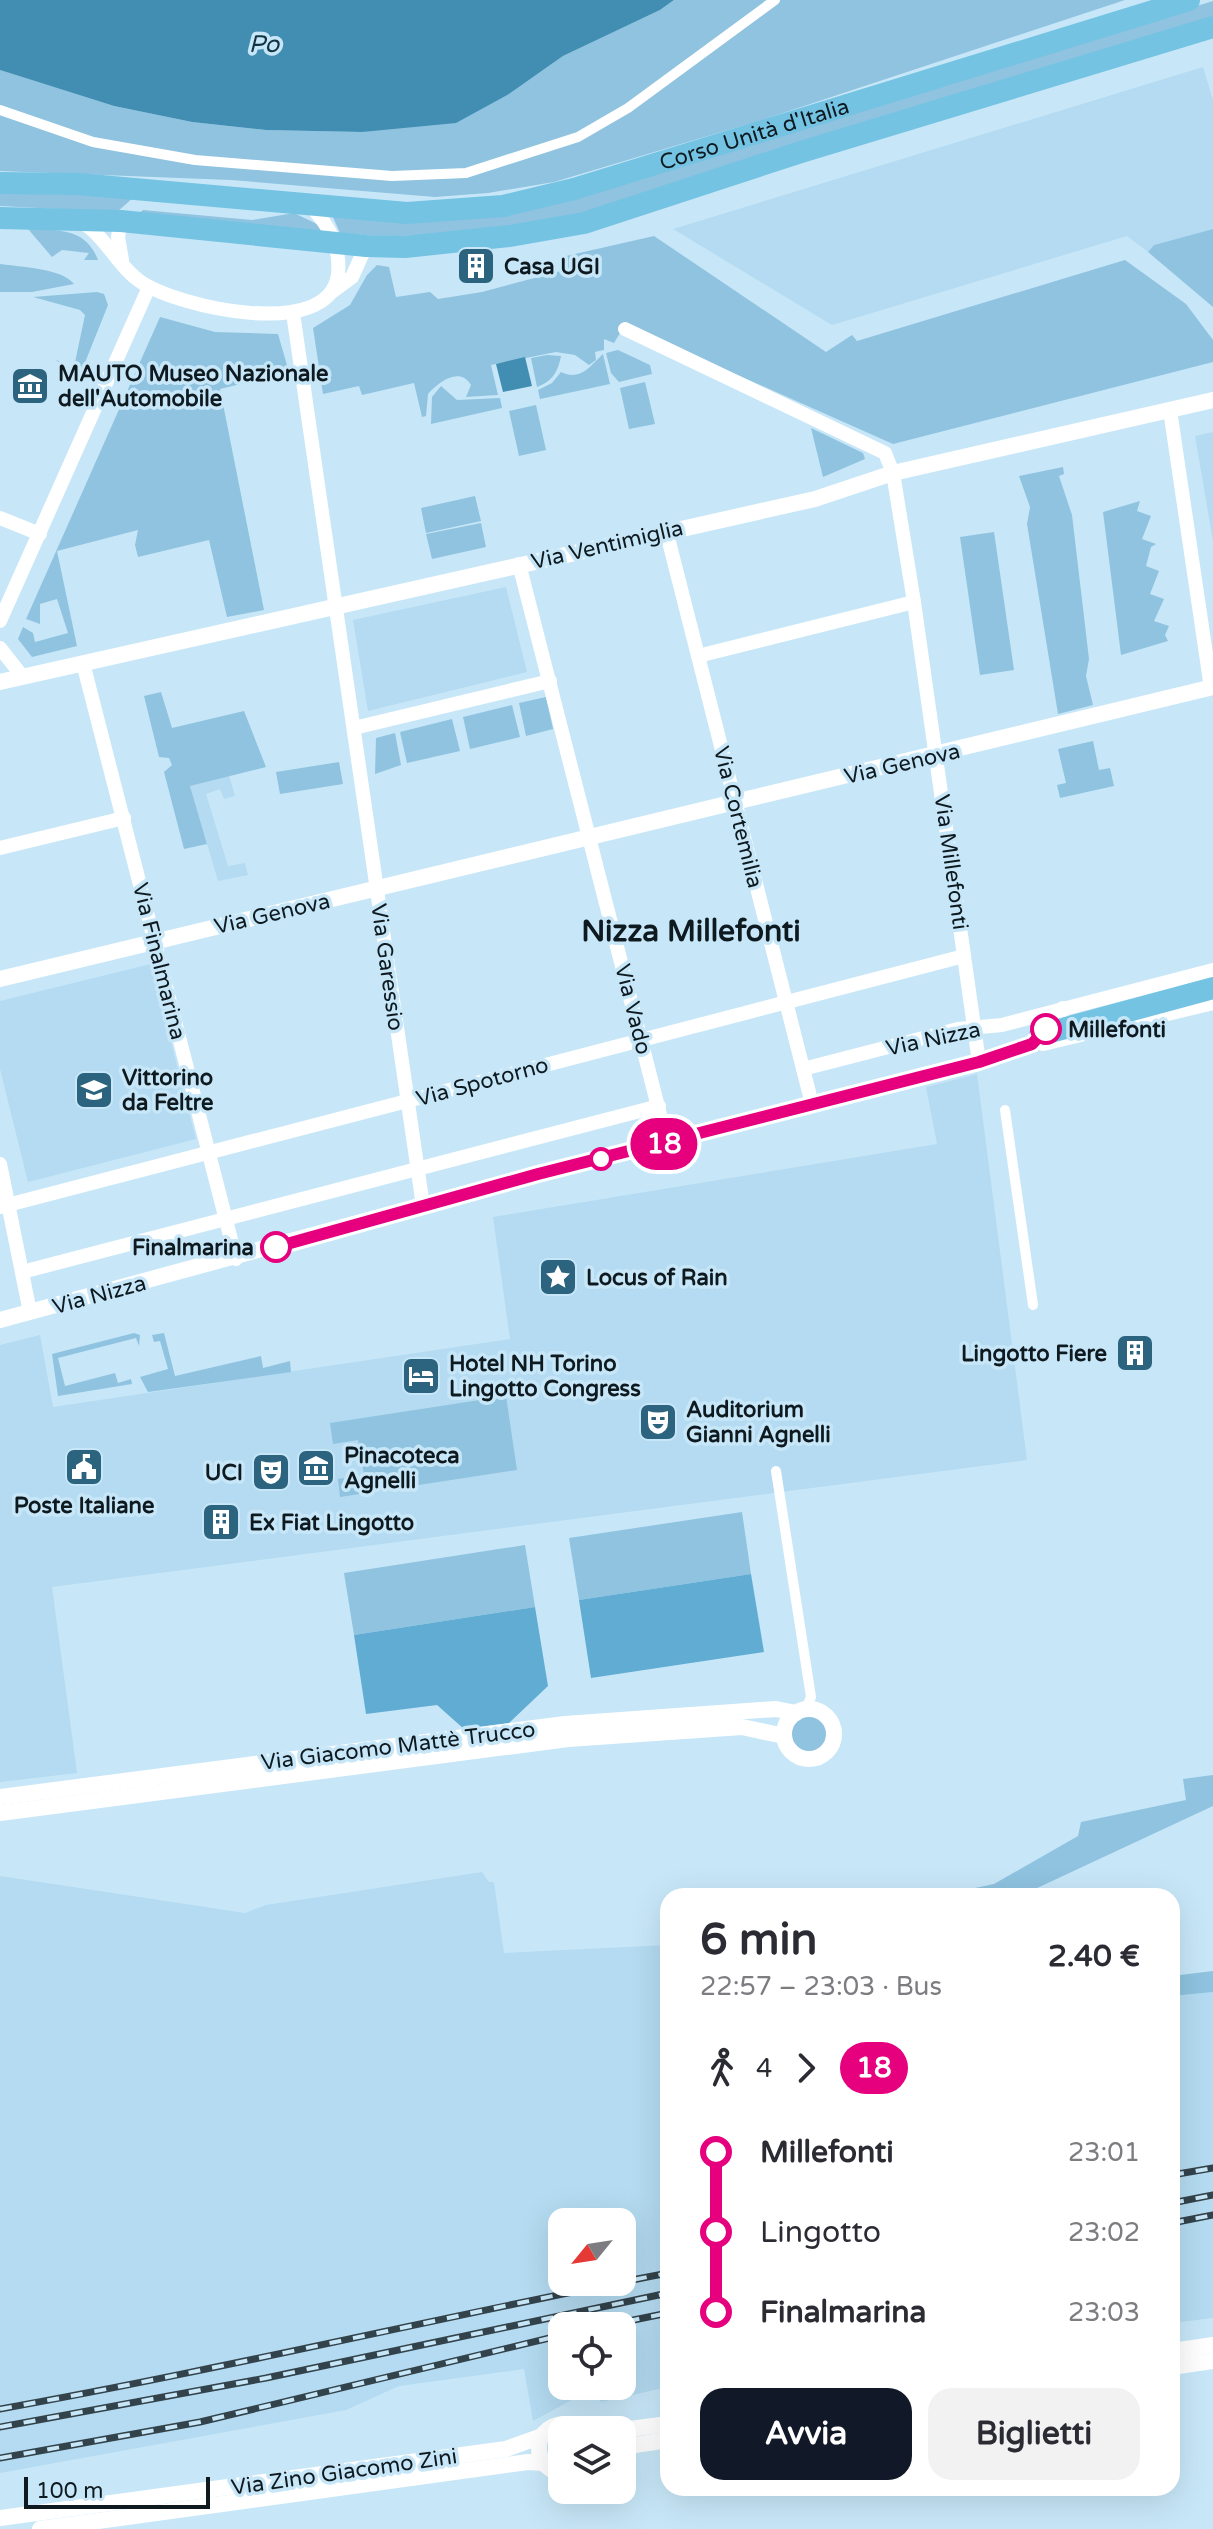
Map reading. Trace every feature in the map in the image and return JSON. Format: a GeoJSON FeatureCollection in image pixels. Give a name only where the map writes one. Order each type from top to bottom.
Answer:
{"type":"FeatureCollection","features":[{"type":"Feature","properties":{"kind":"main road","name":"Corso Unità d'Italia"},"geometry":{"type":"LineString","coordinates":[[0,183],[78,184],[407,213],[503,206],[559,193],[1189,0]]}},
{"type":"Feature","properties":{"kind":"main road","name":"Corso Unità d'Italia"},"geometry":{"type":"LineString","coordinates":[[0,218],[121,221],[366,246],[405,247],[510,236],[584,223],[801,152],[1213,27]]}},
{"type":"Feature","properties":{"kind":"main road"},"geometry":{"type":"LineString","coordinates":[[121,221],[128,208],[137,202],[249,212],[308,204]]}},
{"type":"Feature","properties":{"kind":"main road"},"geometry":{"type":"LineString","coordinates":[[1036,1040],[1213,988]]}},
{"type":"Feature","properties":{"kind":"street"},"geometry":{"type":"LineString","coordinates":[[0,110],[93,142],[195,160],[392,176],[466,173],[578,137],[628,108],[775,0]]}},
{"type":"Feature","properties":{"kind":"street"},"geometry":{"type":"LineString","coordinates":[[308,204],[326,221],[335,243],[339,260],[333,291]]}},
{"type":"Feature","properties":{"kind":"street"},"geometry":{"type":"LineString","coordinates":[[73,218],[94,232],[124,268],[149,287],[198,305],[293,313],[307,309],[352,277],[366,246]]}},
{"type":"Feature","properties":{"kind":"street"},"geometry":{"type":"LineString","coordinates":[[121,221],[118,250],[124,268]]}},
{"type":"Feature","properties":{"kind":"street"},"geometry":{"type":"LineString","coordinates":[[0,621],[149,287]]}},
{"type":"Feature","properties":{"kind":"street","name":"Via Garessio"},"geometry":{"type":"LineString","coordinates":[[293,313],[423,1206]]}},
{"type":"Feature","properties":{"kind":"street","name":"Via Millefonti"},"geometry":{"type":"LineString","coordinates":[[625,329],[885,453],[893,473],[914,602],[979,1062]]}},
{"type":"Feature","properties":{"kind":"street","name":"Via Ventimiglia"},"geometry":{"type":"LineString","coordinates":[[0,682],[815,499],[893,473],[1213,400]]}},
{"type":"Feature","properties":{"kind":"street"},"geometry":{"type":"LineString","coordinates":[[1170,410],[1212,688]]}},
{"type":"Feature","properties":{"kind":"street"},"geometry":{"type":"LineString","coordinates":[[0,518],[40,534]]}},
{"type":"Feature","properties":{"kind":"street","name":"Via Cortemilia"},"geometry":{"type":"LineString","coordinates":[[666,530],[812,1104]]}},
{"type":"Feature","properties":{"kind":"street"},"geometry":{"type":"LineString","coordinates":[[519,564],[590,839]]}},
{"type":"Feature","properties":{"kind":"street"},"geometry":{"type":"LineString","coordinates":[[698,656],[914,602]]}},
{"type":"Feature","properties":{"kind":"street"},"geometry":{"type":"LineString","coordinates":[[0,648],[23,677]]}},
{"type":"Feature","properties":{"kind":"street","name":"Via Finalmarina"},"geometry":{"type":"LineString","coordinates":[[83,663],[236,1259]]}},
{"type":"Feature","properties":{"kind":"street"},"geometry":{"type":"LineString","coordinates":[[354,728],[550,681]]}},
{"type":"Feature","properties":{"kind":"street","name":"Via Genova"},"geometry":{"type":"LineString","coordinates":[[0,979],[1212,688]]}},
{"type":"Feature","properties":{"kind":"street"},"geometry":{"type":"LineString","coordinates":[[0,848],[124,818]]}},
{"type":"Feature","properties":{"kind":"street","name":"Via Vado"},"geometry":{"type":"LineString","coordinates":[[590,839],[665,1134]]}},
{"type":"Feature","properties":{"kind":"street","name":"Via Spotorno"},"geometry":{"type":"LineString","coordinates":[[4,1206],[964,956]]}},
{"type":"Feature","properties":{"kind":"street","name":"Via Nizza"},"geometry":{"type":"LineString","coordinates":[[803,1069],[1063,1009],[1213,970]]}},
{"type":"Feature","properties":{"kind":"street","name":"Via Nizza"},"geometry":{"type":"LineString","coordinates":[[0,1320],[236,1259],[423,1206],[979,1062],[1036,1040],[1068,1039],[1213,1002]]}},
{"type":"Feature","properties":{"kind":"street","name":"Via Nizza"},"geometry":{"type":"LineString","coordinates":[[1036,1040],[1063,1009]]}},
{"type":"Feature","properties":{"kind":"street"},"geometry":{"type":"LineString","coordinates":[[22,1272],[659,1106]]}},
{"type":"Feature","properties":{"kind":"street"},"geometry":{"type":"LineString","coordinates":[[1005,1110],[1033,1305]]}},
{"type":"Feature","properties":{"kind":"street"},"geometry":{"type":"LineString","coordinates":[[0,1164],[4,1206],[30,1312]]}},
{"type":"Feature","properties":{"kind":"street"},"geometry":{"type":"LineString","coordinates":[[776,1471],[811,1697],[801,1711],[787,1722],[784,1736],[792,1753],[802,1759],[815,1759],[827,1752],[834,1737],[833,1726],[825,1715],[801,1711]]}},
{"type":"Feature","properties":{"kind":"street","name":"Via Giacomo Mattè Trucco"},"geometry":{"type":"LineString","coordinates":[[0,1797],[565,1724],[776,1709],[801,1711]]}},
{"type":"Feature","properties":{"kind":"street","name":"Via Giacomo Mattè Trucco"},"geometry":{"type":"LineString","coordinates":[[0,1813],[568,1739],[742,1727],[784,1736]]}},
{"type":"Feature","properties":{"kind":"street"},"geometry":{"type":"LineString","coordinates":[[1180,2350],[1213,2345]]}},
{"type":"Feature","properties":{"kind":"street"},"geometry":{"type":"LineString","coordinates":[[1180,2366],[1213,2361]]}},
{"type":"Feature","properties":{"kind":"street"},"geometry":{"type":"LineString","coordinates":[[636,2428],[660,2425]]}},
{"type":"Feature","properties":{"kind":"street","name":"Via Zino Giacomo Zini"},"geometry":{"type":"LineString","coordinates":[[0,2518],[506,2449],[548,2432]]}},
{"type":"Feature","properties":{"kind":"street"},"geometry":{"type":"LineString","coordinates":[[542,2436],[539,2449],[543,2463],[548,2466]]}},
{"type":"Feature","properties":{"kind":"street"},"geometry":{"type":"LineString","coordinates":[[636,2445],[660,2441]]}},
{"type":"Feature","properties":{"kind":"street","name":"Via Zino Giacomo Zini"},"geometry":{"type":"LineString","coordinates":[[40,2529],[528,2462],[543,2463]]}},
{"type":"Feature","properties":{"kind":"shaded area"},"geometry":{"type":"Polygon","coordinates":[[[674,0],[1125,0],[765,119],[554,182],[488,193],[435,197],[231,180],[0,171],[0,70],[114,106],[192,122],[266,130],[362,132],[509,94],[563,56],[660,10],[674,0]]]}},
{"type":"Feature","properties":{"kind":"shaded area"},"geometry":{"type":"Polygon","coordinates":[[[1213,1],[1213,20],[565,219],[481,231],[397,236],[340,233],[332,215],[565,200],[1213,1]]]}},
{"type":"Feature","properties":{"kind":"shaded area"},"geometry":{"type":"Polygon","coordinates":[[[1203,67],[1213,100],[1213,229],[1154,245],[1148,252],[1127,236],[832,325],[673,229],[1203,67]]]}},
{"type":"Feature","properties":{"kind":"shaded area"},"geometry":{"type":"Polygon","coordinates":[[[0,191],[134,197],[117,212],[0,206],[0,191]]]}},
{"type":"Feature","properties":{"kind":"shaded area"},"geometry":{"type":"Polygon","coordinates":[[[143,210],[252,220],[294,213],[317,224],[323,232],[138,214],[143,210]]]}},
{"type":"Feature","properties":{"kind":"shaded area"},"geometry":{"type":"Polygon","coordinates":[[[28,229],[61,231],[79,236],[98,260],[84,260],[89,253],[62,250],[52,257],[28,229]]]}},
{"type":"Feature","properties":{"kind":"shaded area"},"geometry":{"type":"Polygon","coordinates":[[[1213,229],[1213,307],[1148,252],[1154,245],[1213,229]]]}},
{"type":"Feature","properties":{"kind":"shaded area"},"geometry":{"type":"Polygon","coordinates":[[[654,236],[826,352],[852,335],[857,341],[1125,260],[1186,304],[1213,340],[1213,362],[893,444],[625,325],[614,343],[604,339],[604,350],[595,352],[596,360],[589,365],[575,355],[556,352],[491,365],[498,395],[466,397],[471,385],[466,379],[449,378],[428,394],[426,416],[422,417],[414,383],[362,395],[359,386],[323,394],[313,328],[350,305],[367,275],[377,265],[389,267],[396,297],[430,292],[438,299],[482,292],[568,269],[566,256],[654,236]]]}},
{"type":"Feature","properties":{"kind":"shaded area"},"geometry":{"type":"Polygon","coordinates":[[[0,264],[51,271],[74,284],[32,292],[0,292],[0,264]]]}},
{"type":"Feature","properties":{"kind":"shaded area"},"geometry":{"type":"Polygon","coordinates":[[[104,294],[108,305],[80,375],[74,376],[55,359],[70,368],[74,367],[85,315],[80,310],[33,297],[104,294]]]}},
{"type":"Feature","properties":{"kind":"shaded area"},"geometry":{"type":"Polygon","coordinates":[[[160,317],[215,332],[278,334],[289,372],[220,389],[264,610],[227,617],[209,540],[138,557],[135,545],[138,530],[57,551],[77,646],[32,657],[18,639],[23,627],[33,633],[35,642],[68,633],[57,599],[40,604],[40,624],[26,619],[160,317]]]}},
{"type":"Feature","properties":{"kind":"shaded area"},"geometry":{"type":"Polygon","coordinates":[[[618,350],[650,365],[652,374],[619,382],[611,373],[606,353],[618,350]]]}},
{"type":"Feature","properties":{"kind":"shaded area"},"geometry":{"type":"Polygon","coordinates":[[[603,354],[610,384],[540,399],[538,390],[552,383],[561,372],[568,375],[580,373],[603,354]]]}},
{"type":"Feature","properties":{"kind":"shaded area"},"geometry":{"type":"Polygon","coordinates":[[[561,356],[551,379],[537,387],[531,358],[561,356]]]}},
{"type":"Feature","properties":{"kind":"shaded area"},"geometry":{"type":"Polygon","coordinates":[[[645,382],[655,424],[629,429],[620,388],[645,382]]]}},
{"type":"Feature","properties":{"kind":"shaded area"},"geometry":{"type":"Polygon","coordinates":[[[441,386],[457,400],[500,398],[502,408],[431,424],[432,397],[441,386]]]}},
{"type":"Feature","properties":{"kind":"shaded area"},"geometry":{"type":"Polygon","coordinates":[[[536,405],[546,450],[519,456],[509,411],[536,405]]]}},
{"type":"Feature","properties":{"kind":"shaded area"},"geometry":{"type":"Polygon","coordinates":[[[811,428],[863,453],[865,459],[823,477],[811,428]]]}},
{"type":"Feature","properties":{"kind":"shaded area"},"geometry":{"type":"Polygon","coordinates":[[[1213,432],[1213,541],[1195,436],[1213,432]]]}},
{"type":"Feature","properties":{"kind":"shaded area"},"geometry":{"type":"Polygon","coordinates":[[[1063,467],[1064,474],[1059,476],[1072,515],[1089,659],[1086,676],[1093,705],[1058,714],[1027,524],[1030,507],[1019,476],[1063,467]]]}},
{"type":"Feature","properties":{"kind":"shaded area"},"geometry":{"type":"Polygon","coordinates":[[[475,496],[481,521],[426,533],[421,508],[475,496]]]}},
{"type":"Feature","properties":{"kind":"shaded area"},"geometry":{"type":"Polygon","coordinates":[[[1140,501],[1137,511],[1151,516],[1142,539],[1156,544],[1151,547],[1146,566],[1159,571],[1150,594],[1164,599],[1154,621],[1169,626],[1165,635],[1168,641],[1121,655],[1103,512],[1140,501]]]}},
{"type":"Feature","properties":{"kind":"shaded area"},"geometry":{"type":"Polygon","coordinates":[[[481,523],[486,547],[432,559],[426,534],[481,523]]]}},
{"type":"Feature","properties":{"kind":"shaded area"},"geometry":{"type":"Polygon","coordinates":[[[994,532],[1014,670],[980,675],[960,537],[994,532]]]}},
{"type":"Feature","properties":{"kind":"shaded area"},"geometry":{"type":"Polygon","coordinates":[[[506,587],[527,672],[368,711],[353,620],[506,587]]]}},
{"type":"Feature","properties":{"kind":"shaded area"},"geometry":{"type":"Polygon","coordinates":[[[161,692],[172,728],[244,711],[266,767],[190,786],[207,844],[184,849],[164,772],[172,765],[169,758],[159,757],[144,696],[161,692]]]}},
{"type":"Feature","properties":{"kind":"shaded area"},"geometry":{"type":"Polygon","coordinates":[[[546,697],[553,729],[526,736],[519,703],[546,697]]]}},
{"type":"Feature","properties":{"kind":"shaded area"},"geometry":{"type":"Polygon","coordinates":[[[512,705],[520,737],[470,749],[463,717],[512,705]]]}},
{"type":"Feature","properties":{"kind":"shaded area"},"geometry":{"type":"Polygon","coordinates":[[[452,719],[460,751],[407,763],[400,732],[452,719]]]}},
{"type":"Feature","properties":{"kind":"shaded area"},"geometry":{"type":"Polygon","coordinates":[[[395,733],[401,765],[375,774],[376,738],[395,733]]]}},
{"type":"Feature","properties":{"kind":"shaded area"},"geometry":{"type":"Polygon","coordinates":[[[1093,741],[1099,770],[1110,768],[1114,786],[1060,798],[1057,785],[1066,783],[1058,749],[1093,741]]]}},
{"type":"Feature","properties":{"kind":"shaded area"},"geometry":{"type":"Polygon","coordinates":[[[339,762],[343,784],[280,794],[276,772],[339,762]]]}},
{"type":"Feature","properties":{"kind":"shaded area"},"geometry":{"type":"Polygon","coordinates":[[[229,775],[235,796],[224,799],[220,789],[206,794],[228,866],[245,863],[248,875],[218,881],[190,786],[229,775]]]}},
{"type":"Feature","properties":{"kind":"shaded area","name":"Vittorino da Feltre"},"geometry":{"type":"Polygon","coordinates":[[[151,964],[196,1139],[28,1182],[0,1069],[0,1001],[151,964]]]}},
{"type":"Feature","properties":{"kind":"shaded area"},"geometry":{"type":"Polygon","coordinates":[[[977,1074],[1027,1460],[52,1587],[77,1773],[0,1782],[0,1345],[40,1335],[53,1407],[510,1339],[493,1217],[937,1144],[926,1087],[977,1074]]]}},
{"type":"Feature","properties":{"kind":"shaded area"},"geometry":{"type":"Polygon","coordinates":[[[134,1333],[140,1335],[139,1346],[136,1338],[58,1358],[65,1386],[115,1373],[118,1383],[131,1379],[132,1384],[58,1396],[52,1354],[134,1333]]]}},
{"type":"Feature","properties":{"kind":"shaded area"},"geometry":{"type":"Polygon","coordinates":[[[164,1333],[175,1376],[261,1356],[263,1368],[290,1361],[291,1372],[148,1392],[140,1377],[168,1369],[160,1341],[154,1342],[152,1335],[164,1333]]]}},
{"type":"Feature","properties":{"kind":"shaded area"},"geometry":{"type":"Polygon","coordinates":[[[506,1396],[517,1470],[340,1497],[338,1479],[364,1475],[358,1440],[333,1444],[330,1423],[506,1396]]]}},
{"type":"Feature","properties":{"kind":"shaded area"},"geometry":{"type":"Polygon","coordinates":[[[742,1512],[751,1574],[579,1600],[569,1538],[742,1512]]]}},
{"type":"Feature","properties":{"kind":"shaded area"},"geometry":{"type":"Polygon","coordinates":[[[525,1545],[535,1607],[354,1635],[344,1573],[525,1545]]]}},
{"type":"Feature","properties":{"kind":"shaded area"},"geometry":{"type":"Polygon","coordinates":[[[751,1574],[764,1652],[591,1678],[579,1600],[751,1574]]]}},
{"type":"Feature","properties":{"kind":"shaded area"},"geometry":{"type":"Polygon","coordinates":[[[535,1607],[548,1686],[509,1723],[464,1729],[437,1705],[366,1714],[354,1635],[535,1607]]]}},
{"type":"Feature","properties":{"kind":"shaded area"},"geometry":{"type":"Polygon","coordinates":[[[809,1715],[823,1720],[828,1734],[823,1748],[809,1753],[795,1748],[790,1734],[795,1720],[809,1715]]]}},
{"type":"Feature","properties":{"kind":"shaded area"},"geometry":{"type":"Polygon","coordinates":[[[1213,1775],[1213,1806],[1037,1888],[975,1888],[994,1884],[1078,1836],[1081,1822],[1186,1800],[1183,1779],[1213,1775]]]}},
{"type":"Feature","properties":{"kind":"shaded area"},"geometry":{"type":"Polygon","coordinates":[[[482,1872],[489,1882],[494,1882],[504,1953],[660,1945],[660,2389],[636,2394],[636,2312],[548,2312],[548,2400],[572,2400],[533,2421],[524,2369],[399,2386],[346,2410],[0,2473],[0,1876],[245,1913],[266,1905],[482,1872]]]}},
{"type":"Feature","properties":{"kind":"shaded area"},"geometry":{"type":"Polygon","coordinates":[[[1213,1971],[1213,1992],[1180,1995],[1180,1975],[1213,1971]]]}},
{"type":"Feature","properties":{"kind":"shaded area"},"geometry":{"type":"Polygon","coordinates":[[[1213,1992],[1213,2318],[1180,2322],[1180,1995],[1213,1992]]]}},
{"type":"Feature","properties":{"kind":"water","name":"Po"},"geometry":{"type":"Polygon","coordinates":[[[0,0],[674,0],[660,10],[563,56],[509,94],[456,123],[362,132],[266,130],[192,122],[114,106],[0,70],[0,0]]]}},
{"type":"Feature","properties":{"kind":"water"},"geometry":{"type":"Polygon","coordinates":[[[525,357],[532,386],[503,392],[496,364],[525,357]]]}},
{"type":"Feature","properties":{"kind":"railway"},"geometry":{"type":"LineString","coordinates":[[1180,2174],[1213,2168]]}},
{"type":"Feature","properties":{"kind":"railway"},"geometry":{"type":"LineString","coordinates":[[1180,2201],[1213,2195]]}},
{"type":"Feature","properties":{"kind":"railway"},"geometry":{"type":"LineString","coordinates":[[1180,2221],[1213,2215]]}},
{"type":"Feature","properties":{"kind":"railway"},"geometry":{"type":"LineString","coordinates":[[0,2409],[660,2275]]}},
{"type":"Feature","properties":{"kind":"railway"},"geometry":{"type":"LineString","coordinates":[[0,2427],[266,2378],[660,2295]]}},
{"type":"Feature","properties":{"kind":"railway"},"geometry":{"type":"LineString","coordinates":[[636,2320],[660,2315]]}},
{"type":"Feature","properties":{"kind":"railway"},"geometry":{"type":"LineString","coordinates":[[0,2458],[200,2422],[548,2338]]}},
{"type":"Feature","properties":{"kind":"bus line","name":"18"},"geometry":{"type":"LineString","coordinates":[[276,1247],[538,1174],[979,1062],[1032,1044],[1046,1029]]}},
{"type":"Feature","properties":{"kind":"place","name":"Casa UGI"},"geometry":{"type":"Point","coordinates":[476,266]}},
{"type":"Feature","properties":{"kind":"place","name":"MAUTO Museo Nazionale dell'Automobile"},"geometry":{"type":"Point","coordinates":[30,386]}},
{"type":"Feature","properties":{"kind":"place","name":"Millefonti"},"geometry":{"type":"Point","coordinates":[1046,1029]}},
{"type":"Feature","properties":{"kind":"place","name":"Vittorino da Feltre"},"geometry":{"type":"Point","coordinates":[94,1090]}},
{"type":"Feature","properties":{"kind":"place","name":"Finalmarina"},"geometry":{"type":"Point","coordinates":[276,1247]}},
{"type":"Feature","properties":{"kind":"place","name":"Locus of Rain"},"geometry":{"type":"Point","coordinates":[558,1277]}},
{"type":"Feature","properties":{"kind":"place","name":"Lingotto Fiere"},"geometry":{"type":"Point","coordinates":[1135,1353]}},
{"type":"Feature","properties":{"kind":"place","name":"Hotel NH Torino Lingotto Congress"},"geometry":{"type":"Point","coordinates":[421,1376]}},
{"type":"Feature","properties":{"kind":"place","name":"Auditorium Gianni Agnelli"},"geometry":{"type":"Point","coordinates":[658,1422]}},
{"type":"Feature","properties":{"kind":"place","name":"Poste Italiane"},"geometry":{"type":"Point","coordinates":[84,1467]}},
{"type":"Feature","properties":{"kind":"place","name":"Pinacoteca Agnelli"},"geometry":{"type":"Point","coordinates":[316,1468]}},
{"type":"Feature","properties":{"kind":"place","name":"UCI"},"geometry":{"type":"Point","coordinates":[271,1472]}},
{"type":"Feature","properties":{"kind":"place","name":"Ex Fiat Lingotto"},"geometry":{"type":"Point","coordinates":[221,1522]}},
{"type":"Feature","properties":{"kind":"district","name":"Nizza Millefonti"},"geometry":{"type":"Point","coordinates":[691,931]}}]}
